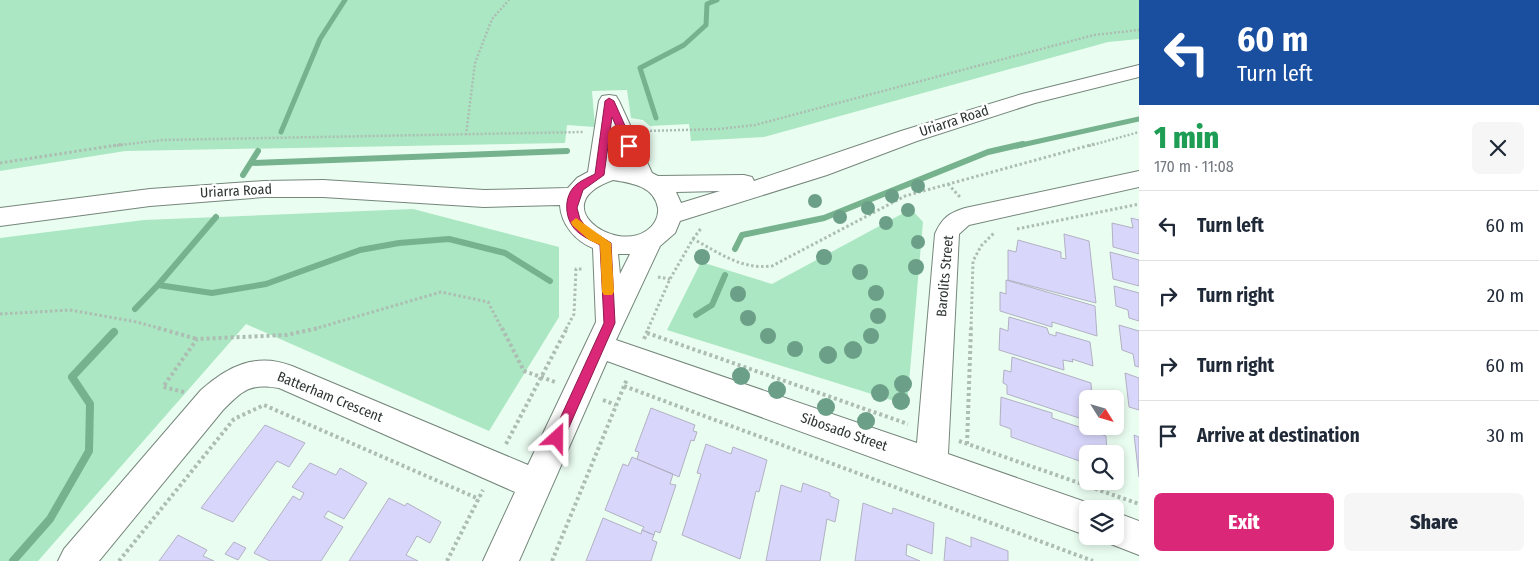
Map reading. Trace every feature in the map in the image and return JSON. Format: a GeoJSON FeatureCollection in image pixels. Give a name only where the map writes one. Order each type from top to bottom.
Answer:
{"type":"FeatureCollection","features":[{"type":"Feature","properties":{"kind":"street","name":"Uriarra Road"},"geometry":{"type":"LineString","coordinates":[[672,215],[1029,98],[1139,71]]}},
{"type":"Feature","properties":{"kind":"street"},"geometry":{"type":"LineString","coordinates":[[599,175],[609,101],[649,180],[668,198],[672,215],[665,228],[651,239],[637,244],[621,245],[606,243],[582,230],[575,220],[572,208],[574,196],[580,187],[599,175],[628,173],[649,180]]}},
{"type":"Feature","properties":{"kind":"street","name":"Barolits Street"},"geometry":{"type":"LineString","coordinates":[[931,463],[947,234],[950,225],[957,219],[965,217],[1139,179]]}},
{"type":"Feature","properties":{"kind":"street","name":"Uriarra Road"},"geometry":{"type":"LineString","coordinates":[[649,180],[772,183]]}},
{"type":"Feature","properties":{"kind":"street","name":"Uriarra Road"},"geometry":{"type":"LineString","coordinates":[[0,217],[136,199],[230,191],[302,188],[387,191],[472,198],[574,196]]}},
{"type":"Feature","properties":{"kind":"street","name":"Uriarra Road"},"geometry":{"type":"LineString","coordinates":[[472,198],[575,220]]}},
{"type":"Feature","properties":{"kind":"street"},"geometry":{"type":"LineString","coordinates":[[501,561],[604,334],[651,239]]}},
{"type":"Feature","properties":{"kind":"street"},"geometry":{"type":"LineString","coordinates":[[604,334],[606,243]]}},
{"type":"Feature","properties":{"kind":"street","name":"Sibosado Street"},"geometry":{"type":"LineString","coordinates":[[604,334],[641,346],[931,463],[1079,516]]}},
{"type":"Feature","properties":{"kind":"street","name":"Batterham Crescent"},"geometry":{"type":"LineString","coordinates":[[76,561],[212,400],[232,380],[260,371],[282,375],[536,485]]}},
{"type":"Feature","properties":{"kind":"street"},"geometry":{"type":"LineString","coordinates":[[1124,532],[1139,538]]}},
{"type":"Feature","properties":{"kind":"path"},"geometry":{"type":"LineString","coordinates":[[466,135],[475,63],[492,19],[509,0]]}},
{"type":"Feature","properties":{"kind":"path"},"geometry":{"type":"LineString","coordinates":[[639,132],[719,129],[755,125],[1094,35],[1139,30]]}},
{"type":"Feature","properties":{"kind":"path"},"geometry":{"type":"LineString","coordinates":[[0,163],[101,147],[162,140],[586,132]]}},
{"type":"Feature","properties":{"kind":"path"},"geometry":{"type":"LineString","coordinates":[[552,561],[670,279],[693,239],[739,262],[756,268],[772,266],[905,196],[1139,132]]}},
{"type":"Feature","properties":{"kind":"path"},"geometry":{"type":"LineString","coordinates":[[1012,230],[1139,204]]}},
{"type":"Feature","properties":{"kind":"path"},"geometry":{"type":"LineString","coordinates":[[967,444],[973,261],[981,246],[993,233],[1003,232]]}},
{"type":"Feature","properties":{"kind":"path"},"geometry":{"type":"LineString","coordinates":[[540,376],[574,314],[576,269]]}},
{"type":"Feature","properties":{"kind":"path"},"geometry":{"type":"LineString","coordinates":[[0,314],[70,310],[137,322],[197,339],[286,335],[319,328],[441,292],[488,302],[524,371]]}},
{"type":"Feature","properties":{"kind":"path"},"geometry":{"type":"LineString","coordinates":[[197,339],[163,387],[212,400]]}},
{"type":"Feature","properties":{"kind":"path"},"geometry":{"type":"LineString","coordinates":[[641,346],[934,432],[1139,504]]}},
{"type":"Feature","properties":{"kind":"path"},"geometry":{"type":"LineString","coordinates":[[624,386],[1093,561]]}},
{"type":"Feature","properties":{"kind":"path"},"geometry":{"type":"LineString","coordinates":[[120,561],[234,419],[264,405],[479,498]]}},
{"type":"Feature","properties":{"kind":"green space"},"geometry":{"type":"Polygon","coordinates":[[[0,0],[1139,0],[1139,39],[1108,42],[764,137],[691,141],[689,124],[650,126],[643,120],[631,118],[627,90],[592,91],[595,127],[567,125],[565,143],[125,151],[0,171],[0,0]]]}},
{"type":"Feature","properties":{"kind":"green space"},"geometry":{"type":"Polygon","coordinates":[[[413,209],[559,247],[559,317],[489,431],[246,324],[38,561],[0,561],[0,238],[144,220],[413,209]]]}},
{"type":"Feature","properties":{"kind":"green space"},"geometry":{"type":"Polygon","coordinates":[[[911,209],[923,222],[907,405],[667,330],[701,262],[772,284],[911,209]]]}},
{"type":"Feature","properties":{"kind":"building"},"geometry":{"type":"Polygon","coordinates":[[[1131,218],[1139,220],[1139,254],[1113,247],[1112,223],[1133,228],[1131,218]]]}},
{"type":"Feature","properties":{"kind":"building"},"geometry":{"type":"Polygon","coordinates":[[[1064,234],[1089,241],[1096,303],[1008,280],[1008,250],[1016,252],[1018,240],[1061,252],[1061,258],[1066,259],[1064,234]]]}},
{"type":"Feature","properties":{"kind":"building"},"geometry":{"type":"Polygon","coordinates":[[[1110,252],[1139,260],[1139,286],[1113,279],[1110,252]]]}},
{"type":"Feature","properties":{"kind":"building"},"geometry":{"type":"Polygon","coordinates":[[[1006,280],[1095,306],[1097,336],[1052,322],[1052,327],[1000,311],[1000,292],[1006,294],[1006,280]]]}},
{"type":"Feature","properties":{"kind":"building"},"geometry":{"type":"Polygon","coordinates":[[[1114,286],[1139,293],[1139,321],[1129,318],[1128,310],[1116,306],[1114,286]]]}},
{"type":"Feature","properties":{"kind":"building"},"geometry":{"type":"Polygon","coordinates":[[[1009,317],[1047,328],[1049,334],[1056,336],[1056,332],[1090,342],[1093,366],[1072,359],[1073,362],[1063,360],[1064,370],[999,350],[1000,328],[1008,331],[1009,317]]]}},
{"type":"Feature","properties":{"kind":"building"},"geometry":{"type":"Polygon","coordinates":[[[1119,325],[1139,331],[1139,367],[1135,366],[1133,354],[1122,350],[1119,325]]]}},
{"type":"Feature","properties":{"kind":"building"},"geometry":{"type":"Polygon","coordinates":[[[1012,357],[1091,383],[1091,390],[1079,390],[1079,418],[1007,394],[1007,385],[1003,383],[1004,370],[1011,372],[1012,357]]]}},
{"type":"Feature","properties":{"kind":"building"},"geometry":{"type":"Polygon","coordinates":[[[1125,373],[1139,378],[1139,410],[1129,407],[1125,373]]]}},
{"type":"Feature","properties":{"kind":"building"},"geometry":{"type":"Polygon","coordinates":[[[1001,397],[1052,413],[1052,418],[1079,427],[1079,435],[1106,436],[1106,445],[1079,445],[1079,461],[1011,437],[1011,429],[1000,425],[1001,397]]]}},
{"type":"Feature","properties":{"kind":"building"},"geometry":{"type":"Polygon","coordinates":[[[651,408],[695,425],[693,431],[697,432],[694,441],[691,440],[679,477],[637,459],[639,452],[635,451],[651,408]]]}},
{"type":"Feature","properties":{"kind":"building"},"geometry":{"type":"Polygon","coordinates":[[[265,425],[305,443],[289,467],[277,461],[233,522],[201,508],[265,425]]]}},
{"type":"Feature","properties":{"kind":"building"},"geometry":{"type":"Polygon","coordinates":[[[1134,435],[1139,437],[1139,477],[1134,435]]]}},
{"type":"Feature","properties":{"kind":"building"},"geometry":{"type":"Polygon","coordinates":[[[706,444],[731,454],[733,447],[767,460],[759,492],[756,491],[740,559],[682,535],[701,474],[697,473],[706,444]]]}},
{"type":"Feature","properties":{"kind":"building"},"geometry":{"type":"Polygon","coordinates":[[[632,457],[673,474],[670,484],[676,485],[660,533],[655,531],[654,535],[642,530],[644,527],[605,510],[623,464],[628,466],[632,457]]]}},
{"type":"Feature","properties":{"kind":"building"},"geometry":{"type":"Polygon","coordinates":[[[310,463],[336,475],[340,468],[367,483],[344,519],[328,511],[324,517],[343,527],[321,561],[270,561],[254,553],[293,496],[300,500],[304,493],[292,487],[310,463]]]}},
{"type":"Feature","properties":{"kind":"building"},"geometry":{"type":"Polygon","coordinates":[[[803,483],[830,493],[830,496],[839,500],[835,522],[827,519],[820,561],[766,561],[781,485],[801,492],[803,483]]]}},
{"type":"Feature","properties":{"kind":"building"},"geometry":{"type":"Polygon","coordinates":[[[389,498],[405,506],[407,503],[441,522],[430,543],[417,536],[406,555],[418,561],[349,561],[389,498]]]}},
{"type":"Feature","properties":{"kind":"building"},"geometry":{"type":"Polygon","coordinates":[[[863,503],[892,514],[893,508],[934,523],[932,554],[907,544],[906,555],[920,561],[855,561],[863,503]]]}},
{"type":"Feature","properties":{"kind":"building"},"geometry":{"type":"Polygon","coordinates":[[[603,518],[641,534],[642,530],[654,535],[652,540],[657,542],[651,561],[586,561],[603,518]]]}},
{"type":"Feature","properties":{"kind":"building"},"geometry":{"type":"Polygon","coordinates":[[[178,535],[207,550],[203,556],[214,561],[159,561],[178,535]]]}},
{"type":"Feature","properties":{"kind":"building"},"geometry":{"type":"Polygon","coordinates":[[[946,537],[971,547],[971,537],[1008,551],[1008,561],[944,561],[946,537]]]}},
{"type":"Feature","properties":{"kind":"building"},"geometry":{"type":"Polygon","coordinates":[[[234,542],[246,548],[238,560],[225,554],[234,542]]]}},
{"type":"Feature","properties":{"kind":"waterway"},"geometry":{"type":"LineString","coordinates":[[281,132],[320,39],[345,0]]}},
{"type":"Feature","properties":{"kind":"waterway"},"geometry":{"type":"LineString","coordinates":[[656,118],[640,68],[684,45],[706,25],[707,4],[717,0]]}},
{"type":"Feature","properties":{"kind":"waterway"},"geometry":{"type":"LineString","coordinates":[[1017,146],[1139,119]]}},
{"type":"Feature","properties":{"kind":"waterway"},"geometry":{"type":"LineString","coordinates":[[735,249],[742,235],[824,218],[988,152],[1023,144]]}},
{"type":"Feature","properties":{"kind":"waterway"},"geometry":{"type":"LineString","coordinates":[[243,175],[258,151]]}},
{"type":"Feature","properties":{"kind":"waterway"},"geometry":{"type":"LineString","coordinates":[[251,163],[567,151]]}},
{"type":"Feature","properties":{"kind":"waterway"},"geometry":{"type":"LineString","coordinates":[[158,285],[216,217]]}},
{"type":"Feature","properties":{"kind":"waterway"},"geometry":{"type":"LineString","coordinates":[[158,285],[212,293],[266,284],[360,250],[399,243],[449,239],[505,253],[550,281]]}},
{"type":"Feature","properties":{"kind":"waterway"},"geometry":{"type":"LineString","coordinates":[[696,315],[712,305],[725,275]]}},
{"type":"Feature","properties":{"kind":"waterway"},"geometry":{"type":"LineString","coordinates":[[135,309],[158,285]]}},
{"type":"Feature","properties":{"kind":"waterway"},"geometry":{"type":"LineString","coordinates":[[13,561],[50,519],[89,451],[90,404],[72,377],[114,332]]}},
{"type":"Feature","properties":{"kind":"slow traffic"},"geometry":{"type":"LineString","coordinates":[[576,222],[582,230],[593,238],[606,243],[608,292]]}},
{"type":"Feature","properties":{"kind":"route"},"geometry":{"type":"LineString","coordinates":[[557,438],[610,323],[606,243],[593,238],[582,230],[575,220],[572,208],[574,196],[580,187],[588,180],[599,175],[609,101],[629,146]]}}]}
